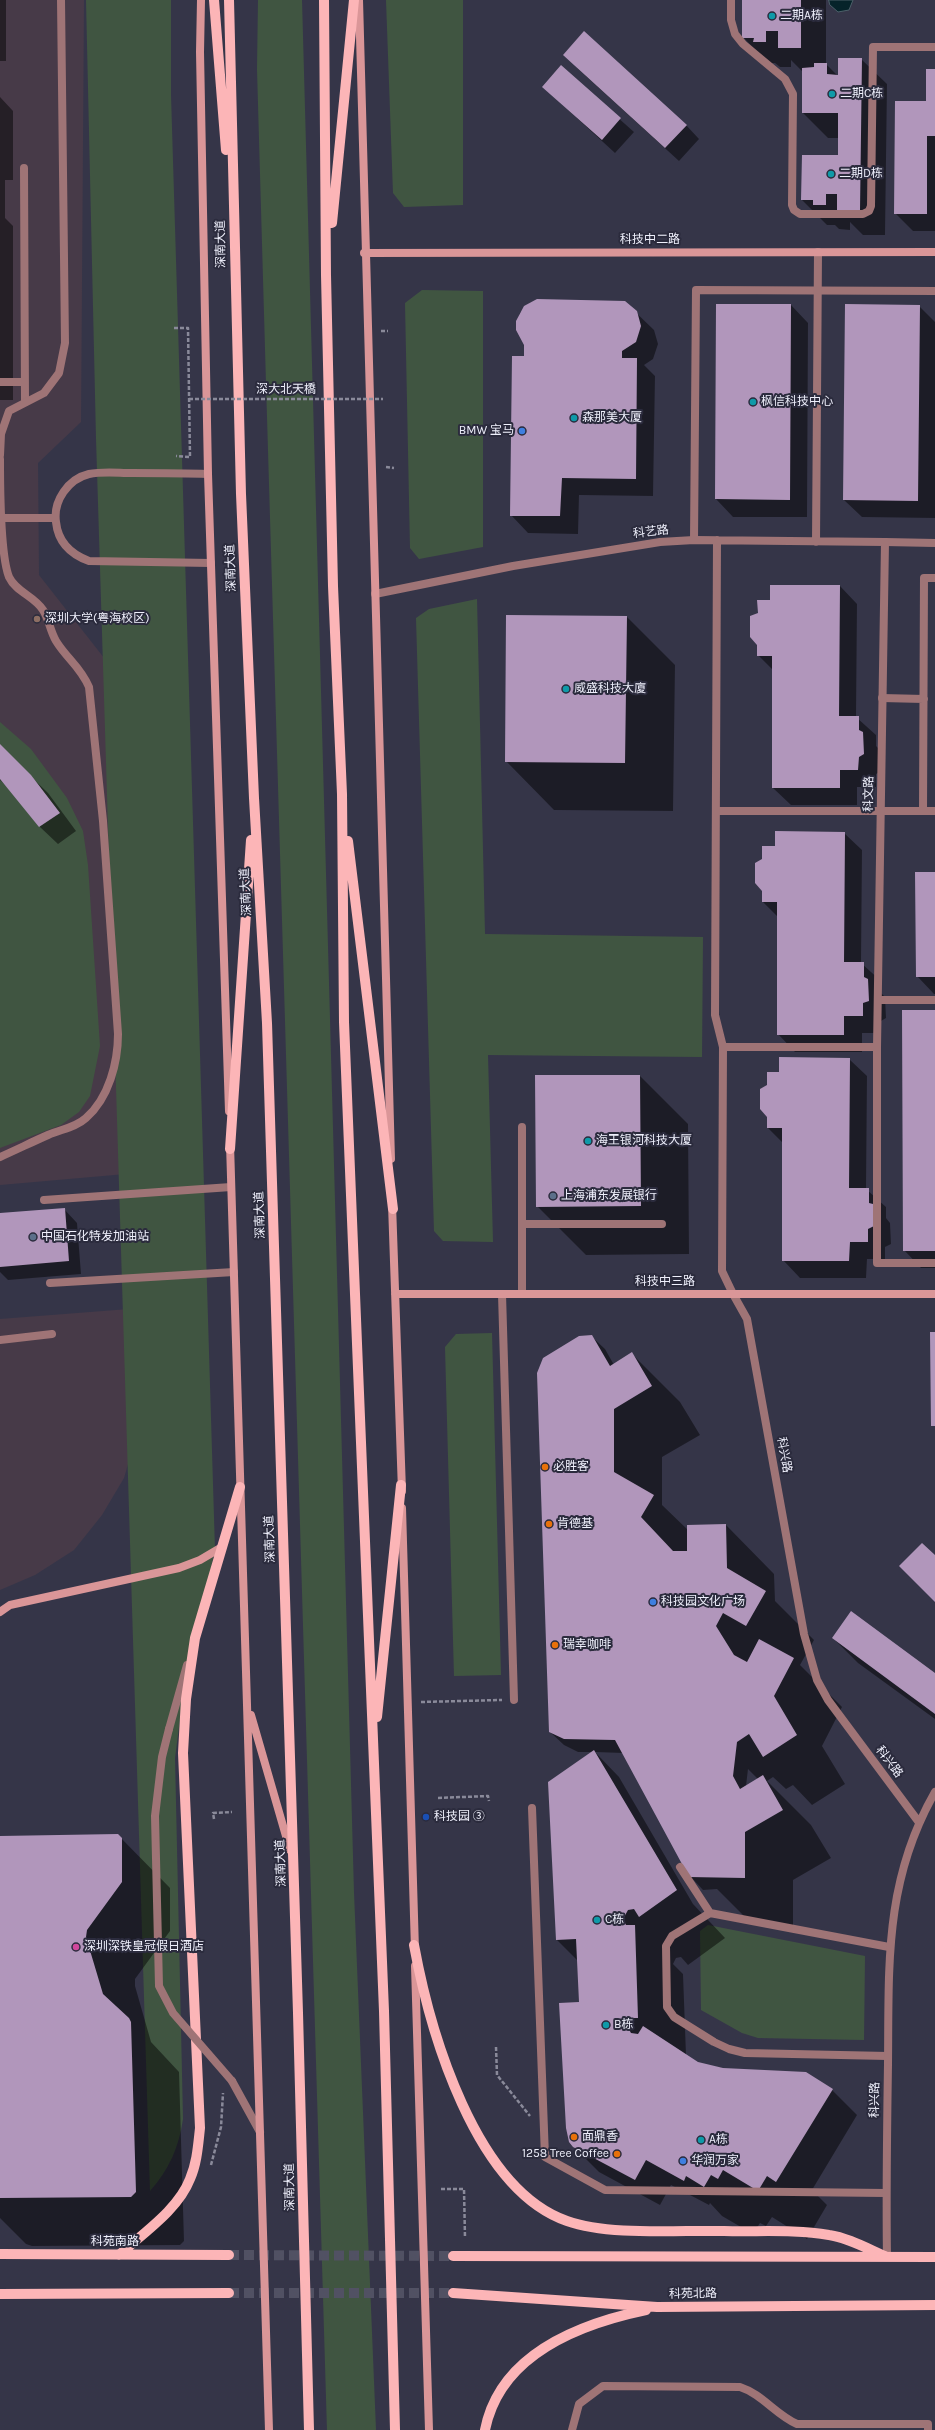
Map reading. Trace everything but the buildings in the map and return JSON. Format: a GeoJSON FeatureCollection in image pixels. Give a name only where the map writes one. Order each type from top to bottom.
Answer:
{"type":"FeatureCollection","features":[{"type":"Feature","properties":{"kind":"main road"},"geometry":{"type":"LineString","coordinates":[[201,0],[200,52],[208,474],[269,2430]]}},
{"type":"Feature","properties":{"kind":"main road"},"geometry":{"type":"LineString","coordinates":[[214,0],[234,247]]}},
{"type":"Feature","properties":{"kind":"main road","name":"深南大道"},"geometry":{"type":"LineString","coordinates":[[229,0],[241,486],[254,798],[267,1031],[294,1861],[309,2430]]}},
{"type":"Feature","properties":{"kind":"main road"},"geometry":{"type":"LineString","coordinates":[[324,0],[326,275],[333,586],[342,794],[344,1022],[384,2011],[395,2430]]}},
{"type":"Feature","properties":{"kind":"main road"},"geometry":{"type":"LineString","coordinates":[[326,275],[354,0]]}},
{"type":"Feature","properties":{"kind":"main road"},"geometry":{"type":"LineString","coordinates":[[359,0],[364,253],[409,1703],[414,1945],[429,2430]]}},
{"type":"Feature","properties":{"kind":"main road","name":"科技中二路"},"geometry":{"type":"LineString","coordinates":[[364,253],[935,252]]}},
{"type":"Feature","properties":{"kind":"main road"},"geometry":{"type":"LineString","coordinates":[[342,794],[393,1208]]}},
{"type":"Feature","properties":{"kind":"main road"},"geometry":{"type":"LineString","coordinates":[[230,1149],[254,798]]}},
{"type":"Feature","properties":{"kind":"main road","name":"科技中三路"},"geometry":{"type":"LineString","coordinates":[[396,1294],[935,1294]]}},
{"type":"Feature","properties":{"kind":"main road"},"geometry":{"type":"LineString","coordinates":[[373,1753],[402,1485]]}},
{"type":"Feature","properties":{"kind":"main road"},"geometry":{"type":"LineString","coordinates":[[119,2255],[178,2199],[190,2180],[197,2158],[200,2128],[183,1752],[186,1699],[195,1638],[240,1487]]}},
{"type":"Feature","properties":{"kind":"main road"},"geometry":{"type":"LineString","coordinates":[[0,1612],[10,1605],[179,1568],[200,1560],[222,1547]]}},
{"type":"Feature","properties":{"kind":"main road"},"geometry":{"type":"LineString","coordinates":[[247,1703],[294,1861]]}},
{"type":"Feature","properties":{"kind":"main road"},"geometry":{"type":"LineString","coordinates":[[414,1945],[422,1990],[437,2041],[450,2075],[480,2138],[508,2179],[522,2194],[551,2214],[589,2227],[612,2229],[830,2235],[857,2243],[887,2257]]}},
{"type":"Feature","properties":{"kind":"main road","name":"科苑南路"},"geometry":{"type":"LineString","coordinates":[[0,2254],[229,2255]]}},
{"type":"Feature","properties":{"kind":"main road"},"geometry":{"type":"LineString","coordinates":[[453,2256],[935,2257]]}},
{"type":"Feature","properties":{"kind":"main road","name":"科苑北路"},"geometry":{"type":"LineString","coordinates":[[453,2293],[657,2307],[935,2305]]}},
{"type":"Feature","properties":{"kind":"main road"},"geometry":{"type":"LineString","coordinates":[[0,2294],[229,2294]]}},
{"type":"Feature","properties":{"kind":"main road"},"geometry":{"type":"LineString","coordinates":[[485,2430],[488,2413],[502,2388],[519,2368],[541,2348],[576,2330],[610,2317],[657,2307]]}},
{"type":"Feature","properties":{"kind":"street"},"geometry":{"type":"LineString","coordinates":[[0,455],[1,434],[8,412],[44,393],[60,373],[65,343],[61,0]]}},
{"type":"Feature","properties":{"kind":"street"},"geometry":{"type":"LineString","coordinates":[[731,0],[731,20],[735,34],[742,44],[785,79],[793,94],[792,205],[794,210],[800,214],[863,214],[868,211],[871,206],[873,47],[935,47]]}},
{"type":"Feature","properties":{"kind":"street"},"geometry":{"type":"LineString","coordinates":[[24,168],[25,402]]}},
{"type":"Feature","properties":{"kind":"street"},"geometry":{"type":"LineString","coordinates":[[816,542],[818,252]]}},
{"type":"Feature","properties":{"kind":"street"},"geometry":{"type":"LineString","coordinates":[[694,540],[696,290],[935,291]]}},
{"type":"Feature","properties":{"kind":"street"},"geometry":{"type":"LineString","coordinates":[[0,382],[24,382]]}},
{"type":"Feature","properties":{"kind":"street"},"geometry":{"type":"LineString","coordinates":[[0,459],[0,518],[4,564],[9,577],[18,589],[34,599],[44,610],[56,641],[82,672],[89,687],[104,821],[118,1034],[118,1053],[112,1077],[101,1099],[87,1117],[70,1128],[49,1134],[0,1157]]}},
{"type":"Feature","properties":{"kind":"street"},"geometry":{"type":"LineString","coordinates":[[208,474],[89,474],[69,485],[61,494],[55,518],[57,530],[67,548],[78,556],[89,561],[211,564]]}},
{"type":"Feature","properties":{"kind":"street"},"geometry":{"type":"LineString","coordinates":[[0,518],[55,518]]}},
{"type":"Feature","properties":{"kind":"street","name":"科艺路"},"geometry":{"type":"LineString","coordinates":[[375,594],[513,566],[660,542],[717,540],[935,543]]}},
{"type":"Feature","properties":{"kind":"street","name":"科兴路"},"geometry":{"type":"LineString","coordinates":[[717,540],[715,1015],[723,1047],[722,1271],[747,1319],[804,1634],[817,1680],[828,1700],[918,1821],[898,1884],[889,1947],[886,2193],[887,2257]]}},
{"type":"Feature","properties":{"kind":"street","name":"科文路"},"geometry":{"type":"LineString","coordinates":[[885,542],[877,1046],[877,1263],[935,1263]]}},
{"type":"Feature","properties":{"kind":"street"},"geometry":{"type":"LineString","coordinates":[[923,811],[924,578],[935,578]]}},
{"type":"Feature","properties":{"kind":"street"},"geometry":{"type":"LineString","coordinates":[[882,698],[924,699]]}},
{"type":"Feature","properties":{"kind":"street"},"geometry":{"type":"LineString","coordinates":[[716,811],[935,811]]}},
{"type":"Feature","properties":{"kind":"street"},"geometry":{"type":"LineString","coordinates":[[878,1000],[935,1000]]}},
{"type":"Feature","properties":{"kind":"street"},"geometry":{"type":"LineString","coordinates":[[723,1047],[877,1046]]}},
{"type":"Feature","properties":{"kind":"street"},"geometry":{"type":"LineString","coordinates":[[522,1127],[522,1294]]}},
{"type":"Feature","properties":{"kind":"street"},"geometry":{"type":"LineString","coordinates":[[44,1200],[231,1187]]}},
{"type":"Feature","properties":{"kind":"street"},"geometry":{"type":"LineString","coordinates":[[522,1224],[662,1224]]}},
{"type":"Feature","properties":{"kind":"street"},"geometry":{"type":"LineString","coordinates":[[50,1283],[234,1272]]}},
{"type":"Feature","properties":{"kind":"street"},"geometry":{"type":"LineString","coordinates":[[502,1294],[514,1700]]}},
{"type":"Feature","properties":{"kind":"street"},"geometry":{"type":"LineString","coordinates":[[0,1340],[52,1334]]}},
{"type":"Feature","properties":{"kind":"street"},"geometry":{"type":"LineString","coordinates":[[195,1638],[162,1756],[155,1816],[159,1986],[174,2013],[232,2081],[260,2132]]}},
{"type":"Feature","properties":{"kind":"street"},"geometry":{"type":"LineString","coordinates":[[918,1821],[935,1792]]}},
{"type":"Feature","properties":{"kind":"street"},"geometry":{"type":"LineString","coordinates":[[532,1808],[545,2157],[605,2190],[886,2193]]}},
{"type":"Feature","properties":{"kind":"street"},"geometry":{"type":"LineString","coordinates":[[680,1867],[710,1912]]}},
{"type":"Feature","properties":{"kind":"street"},"geometry":{"type":"LineString","coordinates":[[888,2056],[745,2053],[729,2049],[714,2042],[674,2017],[667,2007],[666,1946],[672,1936],[710,1912],[889,1947]]}},
{"type":"Feature","properties":{"kind":"street"},"geometry":{"type":"LineString","coordinates":[[572,2430],[579,2404],[603,2386],[740,2387],[752,2391],[797,2427],[928,2424],[928,2430]]}},
{"type":"Feature","properties":{"kind":"path"},"geometry":{"type":"LineString","coordinates":[[174,328],[188,328],[190,399],[190,457],[176,456]]}},
{"type":"Feature","properties":{"kind":"path"},"geometry":{"type":"LineString","coordinates":[[380,331],[388,331]]}},
{"type":"Feature","properties":{"kind":"path","name":"深大北天橋"},"geometry":{"type":"LineString","coordinates":[[190,399],[383,400]]}},
{"type":"Feature","properties":{"kind":"path"},"geometry":{"type":"LineString","coordinates":[[386,468],[394,468]]}},
{"type":"Feature","properties":{"kind":"path"},"geometry":{"type":"LineString","coordinates":[[409,1703],[514,1700]]}},
{"type":"Feature","properties":{"kind":"path"},"geometry":{"type":"LineString","coordinates":[[438,1798],[488,1796],[489,1801]]}},
{"type":"Feature","properties":{"kind":"path"},"geometry":{"type":"LineString","coordinates":[[214,1819],[213,1812],[232,1812]]}},
{"type":"Feature","properties":{"kind":"path"},"geometry":{"type":"LineString","coordinates":[[496,2047],[497,2075],[543,2132]]}},
{"type":"Feature","properties":{"kind":"path"},"geometry":{"type":"LineString","coordinates":[[441,2189],[464,2189],[464,2238]]}},
{"type":"Feature","properties":{"kind":"shaded area","name":"深圳大学(粤海校区)"},"geometry":{"type":"Polygon","coordinates":[[[0,0],[84,0],[81,422],[38,463],[39,575],[108,663],[137,1173],[0,1185],[0,0]]]}},
{"type":"Feature","properties":{"kind":"shaded area"},"geometry":{"type":"Polygon","coordinates":[[[86,0],[171,0],[171,95],[215,1550],[185,1680],[175,1758],[183,2119],[179,2139],[172,2158],[163,2175],[150,2191],[96,438],[86,0]]]}},
{"type":"Feature","properties":{"kind":"shaded area"},"geometry":{"type":"Polygon","coordinates":[[[258,0],[302,0],[354,1893],[376,2430],[327,2430],[257,69],[258,0]]]}},
{"type":"Feature","properties":{"kind":"shaded area"},"geometry":{"type":"Polygon","coordinates":[[[386,0],[463,0],[463,205],[404,207],[393,193],[386,0]]]}},
{"type":"Feature","properties":{"kind":"shaded area"},"geometry":{"type":"Polygon","coordinates":[[[829,0],[853,0],[849,10],[838,12],[830,5],[829,0]]]}},
{"type":"Feature","properties":{"kind":"shaded area"},"geometry":{"type":"Polygon","coordinates":[[[422,290],[483,291],[483,547],[419,559],[410,548],[405,303],[422,290]]]}},
{"type":"Feature","properties":{"kind":"shaded area"},"geometry":{"type":"Polygon","coordinates":[[[477,599],[485,934],[703,937],[702,1057],[488,1055],[493,1242],[443,1241],[434,1231],[416,618],[429,609],[477,599]]]}},
{"type":"Feature","properties":{"kind":"shaded area"},"geometry":{"type":"Polygon","coordinates":[[[0,722],[31,749],[67,798],[83,831],[88,865],[100,1046],[90,1096],[79,1112],[61,1125],[0,1148],[0,722]]]}},
{"type":"Feature","properties":{"kind":"shaded area"},"geometry":{"type":"Polygon","coordinates":[[[142,1308],[138,1430],[124,1478],[102,1515],[74,1550],[35,1575],[0,1590],[0,1319],[142,1308]]]}},
{"type":"Feature","properties":{"kind":"shaded area"},"geometry":{"type":"Polygon","coordinates":[[[492,1333],[501,1675],[454,1676],[445,1347],[456,1334],[492,1333]]]}},
{"type":"Feature","properties":{"kind":"shaded area"},"geometry":{"type":"Polygon","coordinates":[[[708,1925],[865,1956],[864,2040],[758,2038],[742,2033],[701,2010],[700,1931],[708,1925]]]}},
{"type":"Feature","properties":{"kind":"tunnel"},"geometry":{"type":"LineString","coordinates":[[229,2255],[453,2256]]}},
{"type":"Feature","properties":{"kind":"tunnel"},"geometry":{"type":"LineString","coordinates":[[229,2293],[453,2293]]}},
{"type":"Feature","properties":{"kind":"place","name":"二期A栋"},"geometry":{"type":"Point","coordinates":[772,16]}},
{"type":"Feature","properties":{"kind":"place","name":"二期C栋"},"geometry":{"type":"Point","coordinates":[832,94]}},
{"type":"Feature","properties":{"kind":"place","name":"二期D栋"},"geometry":{"type":"Point","coordinates":[831,174]}},
{"type":"Feature","properties":{"kind":"place","name":"枫信科技中心"},"geometry":{"type":"Point","coordinates":[753,402]}},
{"type":"Feature","properties":{"kind":"place","name":"森那美大厦"},"geometry":{"type":"Point","coordinates":[574,418]}},
{"type":"Feature","properties":{"kind":"place","name":"BMW 宝马"},"geometry":{"type":"Point","coordinates":[522,431]}},
{"type":"Feature","properties":{"kind":"place","name":"深圳大学(粤海校区)"},"geometry":{"type":"Point","coordinates":[37,619]}},
{"type":"Feature","properties":{"kind":"place","name":"威盛科技大廈"},"geometry":{"type":"Point","coordinates":[566,689]}},
{"type":"Feature","properties":{"kind":"place","name":"海王银河科技大厦"},"geometry":{"type":"Point","coordinates":[588,1141]}},
{"type":"Feature","properties":{"kind":"place","name":"上海浦东发展银行"},"geometry":{"type":"Point","coordinates":[553,1196]}},
{"type":"Feature","properties":{"kind":"place","name":"中国石化特发加油站"},"geometry":{"type":"Point","coordinates":[33,1237]}},
{"type":"Feature","properties":{"kind":"place","name":"必胜客"},"geometry":{"type":"Point","coordinates":[545,1467]}},
{"type":"Feature","properties":{"kind":"place","name":"肯德基"},"geometry":{"type":"Point","coordinates":[549,1524]}},
{"type":"Feature","properties":{"kind":"place","name":"科技园文化广场"},"geometry":{"type":"Point","coordinates":[653,1602]}},
{"type":"Feature","properties":{"kind":"place","name":"瑞幸咖啡"},"geometry":{"type":"Point","coordinates":[555,1645]}},
{"type":"Feature","properties":{"kind":"place","name":"科技园 ③"},"geometry":{"type":"Point","coordinates":[426,1817]}},
{"type":"Feature","properties":{"kind":"place","name":"C栋"},"geometry":{"type":"Point","coordinates":[597,1920]}},
{"type":"Feature","properties":{"kind":"place","name":"深圳深铁皇冠假日酒店"},"geometry":{"type":"Point","coordinates":[76,1947]}},
{"type":"Feature","properties":{"kind":"place","name":"B栋"},"geometry":{"type":"Point","coordinates":[606,2025]}},
{"type":"Feature","properties":{"kind":"place","name":"面鼎香"},"geometry":{"type":"Point","coordinates":[574,2137]}},
{"type":"Feature","properties":{"kind":"place","name":"A栋"},"geometry":{"type":"Point","coordinates":[701,2140]}},
{"type":"Feature","properties":{"kind":"place","name":"1258 Tree Coffee"},"geometry":{"type":"Point","coordinates":[617,2154]}},
{"type":"Feature","properties":{"kind":"place","name":"华润万家"},"geometry":{"type":"Point","coordinates":[683,2161]}}]}
